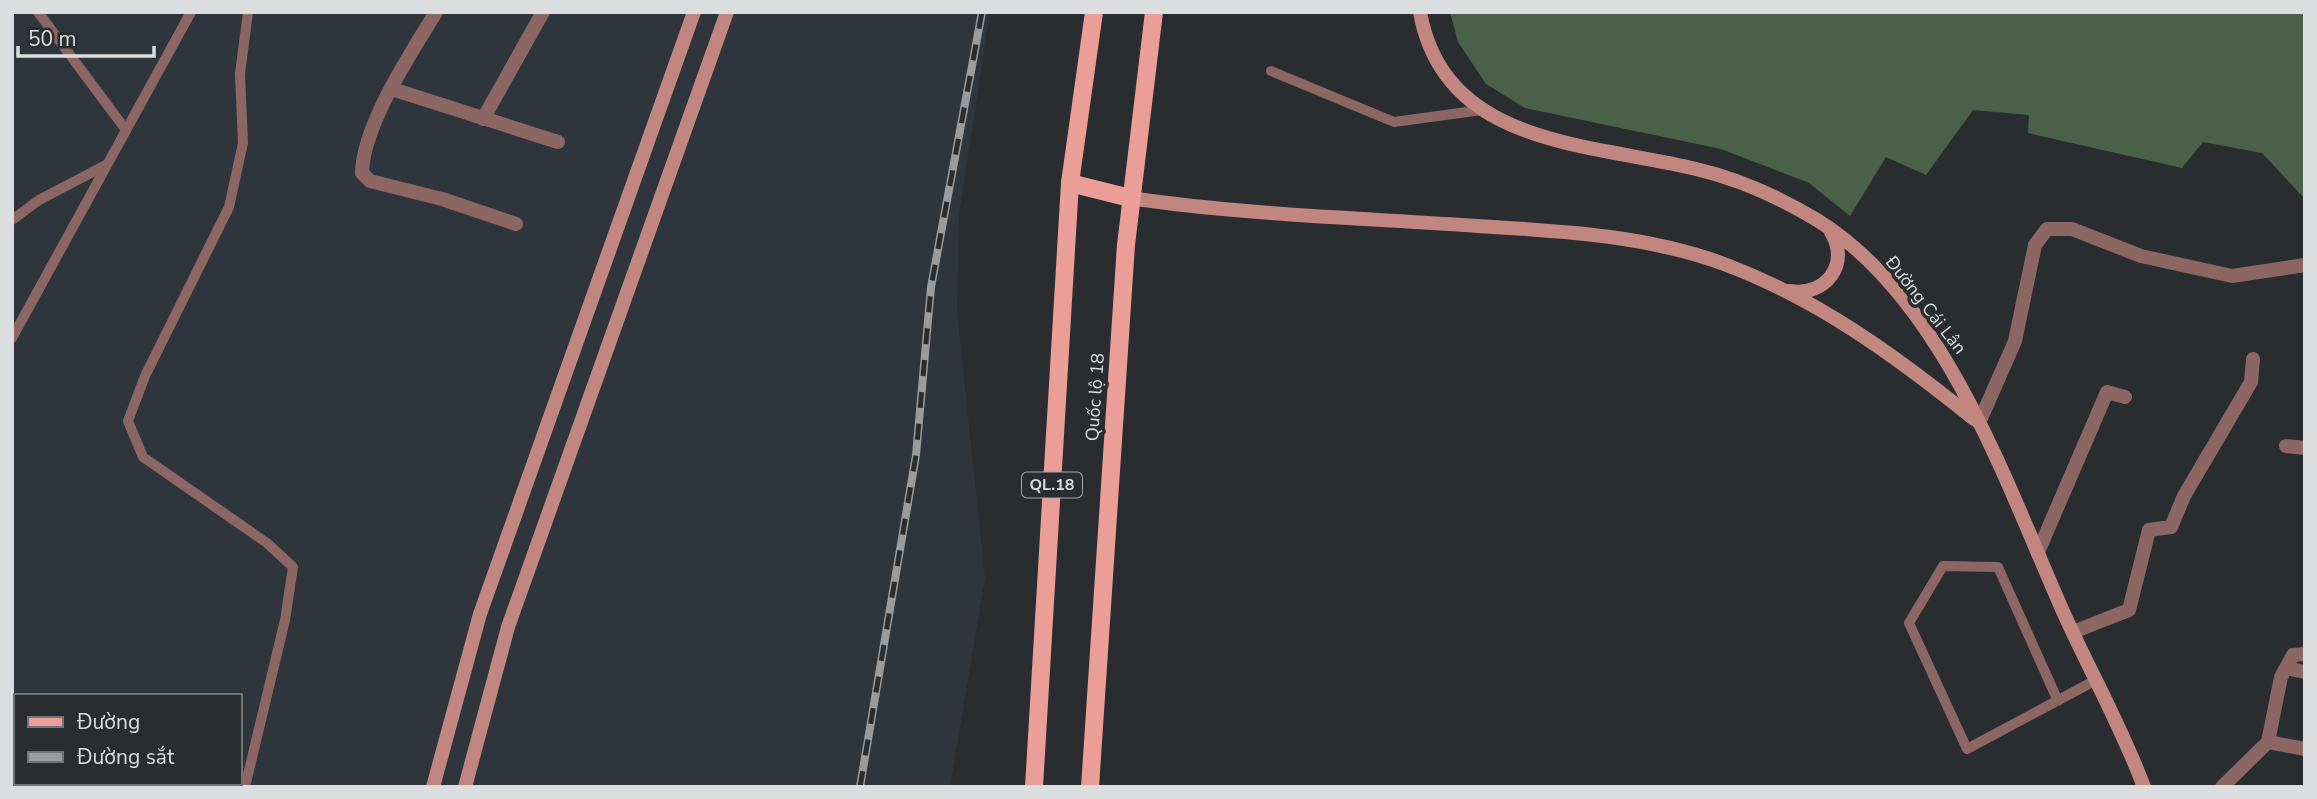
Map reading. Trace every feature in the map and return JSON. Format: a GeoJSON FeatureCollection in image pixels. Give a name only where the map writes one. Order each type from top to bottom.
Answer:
{"type":"FeatureCollection","features":[{"type":"Feature","properties":{"kind":"main road"},"geometry":{"type":"LineString","coordinates":[[433,787],[480,614],[694,12]]}},
{"type":"Feature","properties":{"kind":"main road"},"geometry":{"type":"LineString","coordinates":[[464,787],[508,627],[727,12]]}},
{"type":"Feature","properties":{"kind":"main road","name":"QL.18"},"geometry":{"type":"LineString","coordinates":[[1034,787],[1070,183],[1094,12]]}},
{"type":"Feature","properties":{"kind":"main road","name":"Quốc lộ 18"},"geometry":{"type":"LineString","coordinates":[[1090,787],[1130,198],[1154,12]]}},
{"type":"Feature","properties":{"kind":"main road","name":"Đường Cái Lân"},"geometry":{"type":"LineString","coordinates":[[1420,12],[1437,61],[1455,89],[1482,110],[1513,127],[1552,139],[1698,169],[1749,185],[1820,222],[1886,280],[1956,375],[2096,680],[2140,786]]}},
{"type":"Feature","properties":{"kind":"main road"},"geometry":{"type":"LineString","coordinates":[[1070,183],[1130,198],[1196,208],[1561,231],[1623,239],[1723,263],[1836,318],[1895,355],[1979,423]]}},
{"type":"Feature","properties":{"kind":"main road"},"geometry":{"type":"LineString","coordinates":[[1778,288],[1802,293],[1814,291],[1832,276],[1839,253],[1836,241],[1820,222]]}},
{"type":"Feature","properties":{"kind":"street"},"geometry":{"type":"LineString","coordinates":[[436,12],[392,89],[363,160],[362,173],[370,181],[442,199],[516,224]]}},
{"type":"Feature","properties":{"kind":"street"},"geometry":{"type":"LineString","coordinates":[[483,118],[543,12]]}},
{"type":"Feature","properties":{"kind":"street"},"geometry":{"type":"LineString","coordinates":[[392,89],[558,142]]}},
{"type":"Feature","properties":{"kind":"street"},"geometry":{"type":"LineString","coordinates":[[1979,423],[2015,341],[2035,245],[2046,229],[2072,229],[2141,256],[2232,276],[2305,265]]}},
{"type":"Feature","properties":{"kind":"street"},"geometry":{"type":"LineString","coordinates":[[2073,632],[2129,610],[2149,530],[2171,527],[2184,496],[2251,383],[2253,359]]}},
{"type":"Feature","properties":{"kind":"street"},"geometry":{"type":"LineString","coordinates":[[2038,552],[2107,393],[2125,397]]}},
{"type":"Feature","properties":{"kind":"street"},"geometry":{"type":"LineString","coordinates":[[2286,446],[2305,448]]}},
{"type":"Feature","properties":{"kind":"street"},"geometry":{"type":"LineString","coordinates":[[2222,787],[2268,742],[2281,677],[2293,655],[2305,654]]}},
{"type":"Feature","properties":{"kind":"street"},"geometry":{"type":"LineString","coordinates":[[2286,668],[2305,672]]}},
{"type":"Feature","properties":{"kind":"street"},"geometry":{"type":"LineString","coordinates":[[2268,742],[2305,749]]}},
{"type":"Feature","properties":{"kind":"lane"},"geometry":{"type":"LineString","coordinates":[[38,12],[126,130]]}},
{"type":"Feature","properties":{"kind":"lane"},"geometry":{"type":"LineString","coordinates":[[12,338],[191,12]]}},
{"type":"Feature","properties":{"kind":"lane"},"geometry":{"type":"LineString","coordinates":[[245,787],[285,620],[293,567],[267,542],[143,457],[128,421],[145,376],[229,207],[243,143],[240,74],[248,12]]}},
{"type":"Feature","properties":{"kind":"lane"},"geometry":{"type":"LineString","coordinates":[[1271,71],[1394,122],[1482,110]]}},
{"type":"Feature","properties":{"kind":"lane"},"geometry":{"type":"LineString","coordinates":[[12,220],[39,200],[106,165]]}},
{"type":"Feature","properties":{"kind":"lane"},"geometry":{"type":"LineString","coordinates":[[2058,701],[1998,567],[1943,566],[1909,624],[1967,749],[2058,701],[2096,680]]}},
{"type":"Feature","properties":{"kind":"shaded area"},"geometry":{"type":"Polygon","coordinates":[[[12,12],[990,12],[959,215],[957,312],[985,578],[950,787],[12,787],[12,12]]]}},
{"type":"Feature","properties":{"kind":"green space"},"geometry":{"type":"Polygon","coordinates":[[[1450,12],[2305,12],[2305,199],[2262,153],[2203,142],[2182,168],[2028,133],[2029,115],[1973,110],[1926,175],[1886,157],[1850,216],[1809,183],[1721,149],[1525,108],[1486,84],[1458,42],[1450,12]]]}},
{"type":"Feature","properties":{"kind":"railway"},"geometry":{"type":"LineString","coordinates":[[860,787],[916,455],[931,287],[982,12]]}}]}
